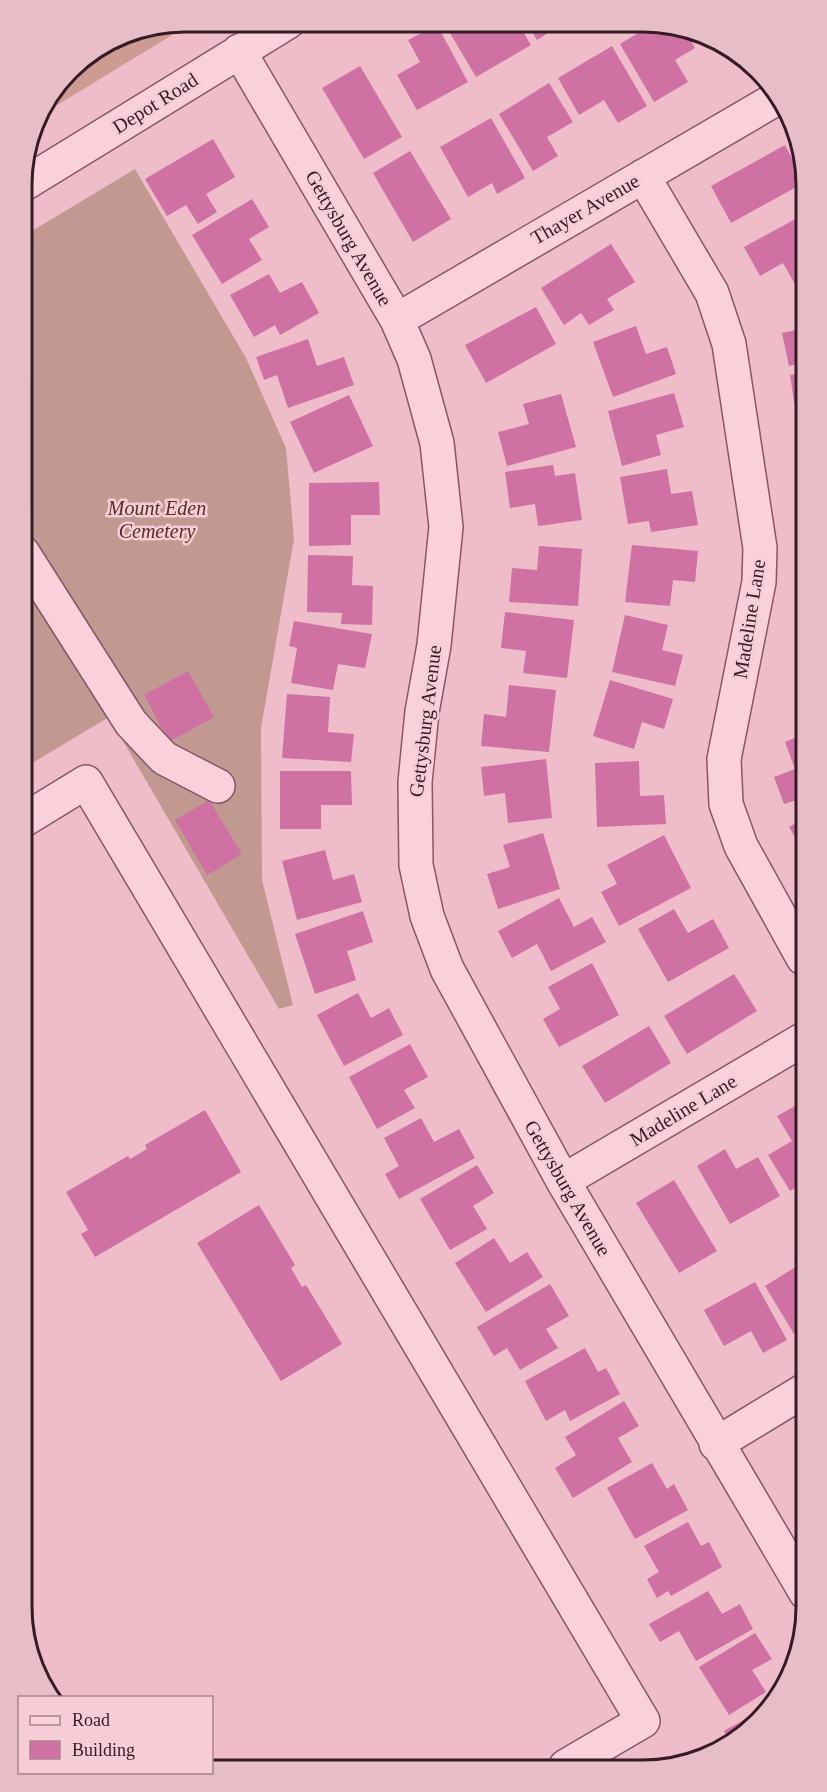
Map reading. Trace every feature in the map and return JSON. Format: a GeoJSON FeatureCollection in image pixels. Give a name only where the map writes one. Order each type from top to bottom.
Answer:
{"type":"FeatureCollection","features":[{"type":"Feature","properties":{"kind":"street","name":"Depot Road"},"geometry":{"type":"LineString","coordinates":[[32,179],[271,32]]}},
{"type":"Feature","properties":{"kind":"street","name":"Gettysburg Avenue"},"geometry":{"type":"LineString","coordinates":[[239,51],[398,320],[414,359],[437,443],[446,527],[434,645],[422,712],[415,782],[416,865],[427,916],[447,969],[563,1181],[795,1575]]}},
{"type":"Feature","properties":{"kind":"street","name":"Thayer Avenue"},"geometry":{"type":"LineString","coordinates":[[398,320],[771,101]]}},
{"type":"Feature","properties":{"kind":"street","name":"Madeline Lane"},"geometry":{"type":"LineString","coordinates":[[643,176],[712,293],[729,344],[760,548],[759,582],[724,759],[726,804],[741,846],[795,944]]}},
{"type":"Feature","properties":{"kind":"street"},"geometry":{"type":"LineString","coordinates":[[32,567],[131,723],[164,758],[218,786]]}},
{"type":"Feature","properties":{"kind":"street"},"geometry":{"type":"LineString","coordinates":[[32,815],[86,782],[643,1720],[574,1761]]}},
{"type":"Feature","properties":{"kind":"street","name":"Madeline Lane"},"geometry":{"type":"LineString","coordinates":[[563,1181],[795,1044]]}},
{"type":"Feature","properties":{"kind":"street"},"geometry":{"type":"LineString","coordinates":[[716,1444],[795,1396]]}},
{"type":"Feature","properties":{"kind":"shaded area"},"geometry":{"type":"Polygon","coordinates":[[[177,32],[52,108],[76,76],[99,57],[135,40],[154,34],[177,32]]]}},
{"type":"Feature","properties":{"kind":"green space","name":"Mount Eden Cemetery"},"geometry":{"type":"Polygon","coordinates":[[[135,169],[246,358],[286,448],[294,539],[261,728],[262,880],[293,1005],[279,1009],[109,717],[32,763],[32,231],[135,169]]]}},
{"type":"Feature","properties":{"kind":"building"},"geometry":{"type":"Polygon","coordinates":[[[423,32],[441,32],[468,82],[417,110],[397,75],[420,62],[408,40],[423,32]]]}},
{"type":"Feature","properties":{"kind":"building"},"geometry":{"type":"Polygon","coordinates":[[[449,32],[523,32],[531,45],[476,77],[449,32]]]}},
{"type":"Feature","properties":{"kind":"building"},"geometry":{"type":"Polygon","coordinates":[[[532,32],[550,32],[537,40],[532,32]]]}},
{"type":"Feature","properties":{"kind":"building"},"geometry":{"type":"Polygon","coordinates":[[[640,32],[673,34],[690,39],[695,48],[675,60],[688,82],[654,102],[620,44],[640,32]]]}},
{"type":"Feature","properties":{"kind":"building"},"geometry":{"type":"Polygon","coordinates":[[[612,46],[647,106],[618,123],[604,100],[579,115],[558,78],[612,46]]]}},
{"type":"Feature","properties":{"kind":"building"},"geometry":{"type":"Polygon","coordinates":[[[360,66],[402,137],[364,159],[322,88],[360,66]]]}},
{"type":"Feature","properties":{"kind":"building"},"geometry":{"type":"Polygon","coordinates":[[[549,83],[573,122],[547,137],[558,156],[533,171],[499,114],[549,83]]]}},
{"type":"Feature","properties":{"kind":"building"},"geometry":{"type":"Polygon","coordinates":[[[491,118],[525,178],[497,194],[492,183],[468,197],[440,147],[491,118]]]}},
{"type":"Feature","properties":{"kind":"building"},"geometry":{"type":"Polygon","coordinates":[[[213,139],[235,177],[206,194],[217,212],[198,224],[186,205],[167,216],[145,179],[213,139]]]}},
{"type":"Feature","properties":{"kind":"building"},"geometry":{"type":"Polygon","coordinates":[[[785,145],[793,160],[796,187],[731,223],[711,186],[785,145]]]}},
{"type":"Feature","properties":{"kind":"building"},"geometry":{"type":"Polygon","coordinates":[[[410,151],[451,219],[413,242],[373,173],[410,151]]]}},
{"type":"Feature","properties":{"kind":"building"},"geometry":{"type":"Polygon","coordinates":[[[252,199],[269,227],[249,239],[262,260],[222,284],[192,235],[252,199]]]}},
{"type":"Feature","properties":{"kind":"building"},"geometry":{"type":"Polygon","coordinates":[[[796,219],[796,284],[783,263],[760,276],[744,247],[796,219]]]}},
{"type":"Feature","properties":{"kind":"building"},"geometry":{"type":"Polygon","coordinates":[[[611,244],[635,282],[607,299],[614,310],[589,325],[581,313],[564,325],[541,288],[611,244]]]}},
{"type":"Feature","properties":{"kind":"building"},"geometry":{"type":"Polygon","coordinates":[[[269,274],[280,293],[302,282],[319,313],[280,335],[275,325],[254,337],[230,295],[269,274]]]}},
{"type":"Feature","properties":{"kind":"building"},"geometry":{"type":"Polygon","coordinates":[[[536,307],[556,344],[486,383],[465,345],[536,307]]]}},
{"type":"Feature","properties":{"kind":"building"},"geometry":{"type":"Polygon","coordinates":[[[636,326],[646,354],[667,347],[676,374],[613,397],[593,342],[636,326]]]}},
{"type":"Feature","properties":{"kind":"building"},"geometry":{"type":"Polygon","coordinates":[[[796,330],[796,364],[789,366],[782,333],[796,330]]]}},
{"type":"Feature","properties":{"kind":"building"},"geometry":{"type":"Polygon","coordinates":[[[308,339],[317,366],[344,357],[354,385],[288,408],[277,375],[264,380],[256,357],[308,339]]]}},
{"type":"Feature","properties":{"kind":"building"},"geometry":{"type":"Polygon","coordinates":[[[796,374],[795,408],[790,375],[796,374]]]}},
{"type":"Feature","properties":{"kind":"building"},"geometry":{"type":"Polygon","coordinates":[[[674,393],[684,427],[656,435],[661,455],[622,466],[608,411],[674,393]]]}},
{"type":"Feature","properties":{"kind":"building"},"geometry":{"type":"Polygon","coordinates":[[[561,394],[576,447],[507,466],[498,432],[529,424],[523,404],[561,394]]]}},
{"type":"Feature","properties":{"kind":"building"},"geometry":{"type":"Polygon","coordinates":[[[349,395],[373,446],[314,473],[290,422],[349,395]]]}},
{"type":"Feature","properties":{"kind":"building"},"geometry":{"type":"Polygon","coordinates":[[[553,465],[555,476],[575,473],[582,520],[538,526],[535,504],[510,508],[505,472],[553,465]]]}},
{"type":"Feature","properties":{"kind":"building"},"geometry":{"type":"Polygon","coordinates":[[[667,469],[671,494],[692,491],[698,525],[651,532],[649,521],[628,524],[620,477],[667,469]]]}},
{"type":"Feature","properties":{"kind":"building"},"geometry":{"type":"Polygon","coordinates":[[[379,482],[380,515],[351,515],[351,545],[309,546],[309,483],[379,482]]]}},
{"type":"Feature","properties":{"kind":"building"},"geometry":{"type":"Polygon","coordinates":[[[632,545],[698,551],[695,582],[673,580],[670,606],[625,602],[632,545]]]}},
{"type":"Feature","properties":{"kind":"building"},"geometry":{"type":"Polygon","coordinates":[[[539,546],[582,549],[578,606],[509,602],[512,568],[537,570],[539,546]]]}},
{"type":"Feature","properties":{"kind":"building"},"geometry":{"type":"Polygon","coordinates":[[[308,555],[353,556],[352,585],[373,586],[372,625],[341,624],[342,613],[307,612],[308,555]]]}},
{"type":"Feature","properties":{"kind":"building"},"geometry":{"type":"Polygon","coordinates":[[[505,612],[574,620],[567,678],[523,673],[526,651],[501,648],[505,612]]]}},
{"type":"Feature","properties":{"kind":"building"},"geometry":{"type":"Polygon","coordinates":[[[625,615],[668,625],[662,650],[683,655],[675,686],[612,672],[625,615]]]}},
{"type":"Feature","properties":{"kind":"building"},"geometry":{"type":"Polygon","coordinates":[[[294,621],[372,634],[365,668],[338,664],[333,690],[291,683],[297,648],[289,646],[294,621]]]}},
{"type":"Feature","properties":{"kind":"building"},"geometry":{"type":"Polygon","coordinates":[[[188,671],[214,717],[169,742],[144,695],[188,671]]]}},
{"type":"Feature","properties":{"kind":"building"},"geometry":{"type":"Polygon","coordinates":[[[610,680],[673,699],[664,729],[642,722],[634,749],[593,736],[610,680]]]}},
{"type":"Feature","properties":{"kind":"building"},"geometry":{"type":"Polygon","coordinates":[[[509,685],[556,690],[549,752],[481,746],[484,714],[506,717],[509,685]]]}},
{"type":"Feature","properties":{"kind":"building"},"geometry":{"type":"Polygon","coordinates":[[[287,694],[330,697],[328,732],[354,734],[351,762],[282,758],[287,694]]]}},
{"type":"Feature","properties":{"kind":"building"},"geometry":{"type":"Polygon","coordinates":[[[796,738],[796,800],[784,804],[774,777],[795,769],[785,742],[796,738]]]}},
{"type":"Feature","properties":{"kind":"building"},"geometry":{"type":"Polygon","coordinates":[[[546,759],[552,818],[508,823],[505,793],[484,796],[481,767],[546,759]]]}},
{"type":"Feature","properties":{"kind":"building"},"geometry":{"type":"Polygon","coordinates":[[[639,761],[640,796],[664,795],[666,824],[597,827],[595,763],[639,761]]]}},
{"type":"Feature","properties":{"kind":"building"},"geometry":{"type":"Polygon","coordinates":[[[280,771],[351,771],[352,805],[321,805],[321,829],[280,829],[280,771]]]}},
{"type":"Feature","properties":{"kind":"building"},"geometry":{"type":"Polygon","coordinates":[[[209,800],[242,854],[207,875],[175,820],[209,800]]]}},
{"type":"Feature","properties":{"kind":"building"},"geometry":{"type":"Polygon","coordinates":[[[796,823],[796,838],[789,827],[796,823]]]}},
{"type":"Feature","properties":{"kind":"building"},"geometry":{"type":"Polygon","coordinates":[[[543,833],[560,889],[498,909],[487,874],[510,867],[503,845],[543,833]]]}},
{"type":"Feature","properties":{"kind":"building"},"geometry":{"type":"Polygon","coordinates":[[[664,835],[691,888],[619,926],[601,892],[617,884],[607,865],[664,835]]]}},
{"type":"Feature","properties":{"kind":"building"},"geometry":{"type":"Polygon","coordinates":[[[325,850],[333,880],[354,874],[362,902],[297,920],[282,861],[325,850]]]}},
{"type":"Feature","properties":{"kind":"building"},"geometry":{"type":"Polygon","coordinates":[[[559,898],[574,927],[592,917],[606,942],[551,971],[537,944],[512,958],[498,931],[559,898]]]}},
{"type":"Feature","properties":{"kind":"building"},"geometry":{"type":"Polygon","coordinates":[[[674,909],[688,933],[713,919],[729,948],[668,982],[638,929],[674,909]]]}},
{"type":"Feature","properties":{"kind":"building"},"geometry":{"type":"Polygon","coordinates":[[[363,911],[373,942],[347,951],[356,980],[315,994],[295,934],[363,911]]]}},
{"type":"Feature","properties":{"kind":"building"},"geometry":{"type":"Polygon","coordinates":[[[592,963],[619,1015],[559,1047],[543,1019],[560,1009],[548,987],[592,963]]]}},
{"type":"Feature","properties":{"kind":"building"},"geometry":{"type":"Polygon","coordinates":[[[734,974],[757,1011],[687,1054],[664,1016],[734,974]]]}},
{"type":"Feature","properties":{"kind":"building"},"geometry":{"type":"Polygon","coordinates":[[[358,993],[371,1018],[389,1008],[403,1035],[344,1066],[317,1015],[358,993]]]}},
{"type":"Feature","properties":{"kind":"building"},"geometry":{"type":"Polygon","coordinates":[[[649,1026],[671,1063],[605,1103],[582,1066],[649,1026]]]}},
{"type":"Feature","properties":{"kind":"building"},"geometry":{"type":"Polygon","coordinates":[[[410,1044],[428,1077],[404,1090],[415,1108],[377,1129],[349,1077],[410,1044]]]}},
{"type":"Feature","properties":{"kind":"building"},"geometry":{"type":"Polygon","coordinates":[[[795,1106],[795,1188],[790,1191],[768,1155],[792,1141],[777,1116],[795,1106]]]}},
{"type":"Feature","properties":{"kind":"building"},"geometry":{"type":"Polygon","coordinates":[[[205,1110],[241,1172],[95,1257],[81,1234],[88,1230],[66,1192],[128,1156],[130,1159],[147,1149],[145,1145],[205,1110]]]}},
{"type":"Feature","properties":{"kind":"building"},"geometry":{"type":"Polygon","coordinates":[[[421,1118],[434,1142],[459,1129],[475,1158],[399,1199],[385,1174],[399,1166],[384,1138],[421,1118]]]}},
{"type":"Feature","properties":{"kind":"building"},"geometry":{"type":"Polygon","coordinates":[[[725,1149],[736,1169],[758,1157],[780,1196],[730,1224],[697,1166],[725,1149]]]}},
{"type":"Feature","properties":{"kind":"building"},"geometry":{"type":"Polygon","coordinates":[[[477,1165],[494,1193],[473,1206],[487,1229],[450,1250],[420,1199],[477,1165]]]}},
{"type":"Feature","properties":{"kind":"building"},"geometry":{"type":"Polygon","coordinates":[[[674,1180],[717,1251],[679,1273],[636,1203],[674,1180]]]}},
{"type":"Feature","properties":{"kind":"building"},"geometry":{"type":"Polygon","coordinates":[[[259,1205],[295,1265],[291,1268],[302,1287],[306,1285],[342,1344],[281,1381],[197,1243],[259,1205]]]}},
{"type":"Feature","properties":{"kind":"building"},"geometry":{"type":"Polygon","coordinates":[[[494,1238],[510,1263],[527,1252],[543,1277],[486,1312],[455,1263],[494,1238]]]}},
{"type":"Feature","properties":{"kind":"building"},"geometry":{"type":"Polygon","coordinates":[[[795,1267],[795,1333],[794,1334],[765,1286],[795,1267]]]}},
{"type":"Feature","properties":{"kind":"building"},"geometry":{"type":"Polygon","coordinates":[[[755,1282],[787,1340],[763,1353],[751,1331],[724,1346],[704,1310],[755,1282]]]}},
{"type":"Feature","properties":{"kind":"building"},"geometry":{"type":"Polygon","coordinates":[[[550,1284],[569,1316],[546,1329],[558,1348],[520,1370],[507,1348],[494,1356],[477,1327],[550,1284]]]}},
{"type":"Feature","properties":{"kind":"building"},"geometry":{"type":"Polygon","coordinates":[[[585,1348],[598,1372],[606,1368],[620,1394],[570,1421],[565,1410],[546,1421],[525,1381],[585,1348]]]}},
{"type":"Feature","properties":{"kind":"building"},"geometry":{"type":"Polygon","coordinates":[[[624,1401],[639,1426],[618,1438],[632,1462],[573,1498],[555,1468],[576,1455],[565,1437],[624,1401]]]}},
{"type":"Feature","properties":{"kind":"building"},"geometry":{"type":"Polygon","coordinates":[[[652,1463],[667,1489],[674,1484],[688,1510],[635,1539],[607,1488],[652,1463]]]}},
{"type":"Feature","properties":{"kind":"building"},"geometry":{"type":"Polygon","coordinates":[[[688,1522],[701,1546],[709,1542],[722,1567],[671,1596],[668,1591],[657,1598],[647,1579],[659,1572],[644,1546],[688,1522]]]}},
{"type":"Feature","properties":{"kind":"building"},"geometry":{"type":"Polygon","coordinates":[[[708,1591],[722,1614],[740,1604],[753,1629],[696,1661],[679,1631],[660,1642],[649,1624],[708,1591]]]}},
{"type":"Feature","properties":{"kind":"building"},"geometry":{"type":"Polygon","coordinates":[[[755,1633],[772,1659],[752,1670],[766,1692],[729,1715],[699,1667],[755,1633]]]}},
{"type":"Feature","properties":{"kind":"building"},"geometry":{"type":"Polygon","coordinates":[[[751,1716],[726,1735],[724,1731],[751,1716]]]}}]}
